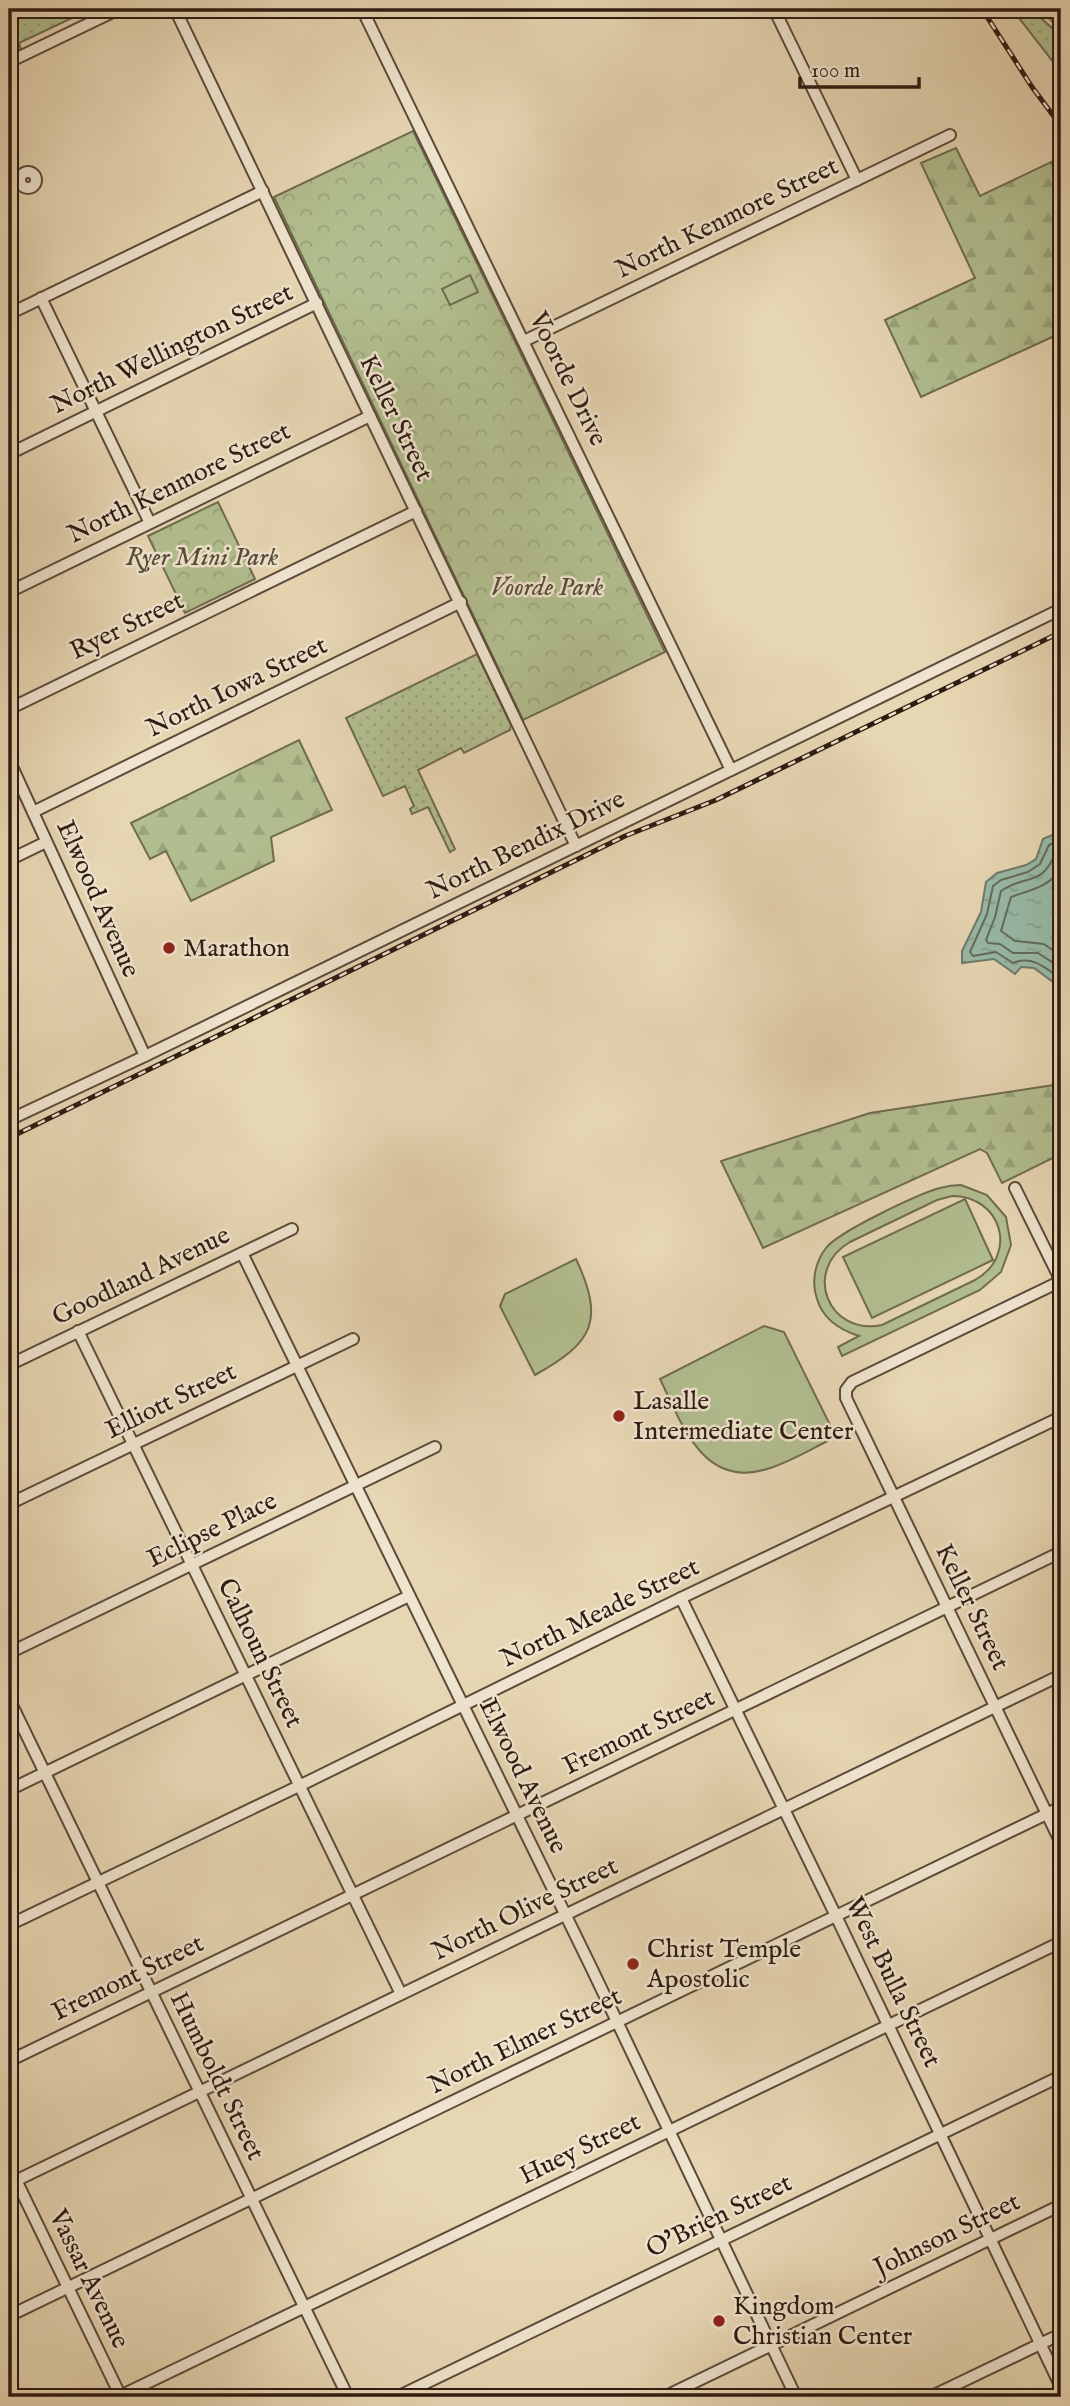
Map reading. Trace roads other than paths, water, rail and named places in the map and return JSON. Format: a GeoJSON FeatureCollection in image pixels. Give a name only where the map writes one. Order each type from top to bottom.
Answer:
{"type":"FeatureCollection","features":[{"type":"Feature","properties":{"kind":"street"},"geometry":{"type":"LineString","coordinates":[[9,62],[119,9]]}},
{"type":"Feature","properties":{"kind":"street","name":"Keller Street"},"geometry":{"type":"LineString","coordinates":[[175,9],[576,846]]}},
{"type":"Feature","properties":{"kind":"street","name":"Voorde Drive"},"geometry":{"type":"LineString","coordinates":[[362,9],[731,770]]}},
{"type":"Feature","properties":{"kind":"street"},"geometry":{"type":"LineString","coordinates":[[774,9],[857,180]]}},
{"type":"Feature","properties":{"kind":"street","name":"North Kenmore Street"},"geometry":{"type":"LineString","coordinates":[[524,341],[950,135]]}},
{"type":"Feature","properties":{"kind":"street"},"geometry":{"type":"LineString","coordinates":[[9,190],[21,184]]}},
{"type":"Feature","properties":{"kind":"street"},"geometry":{"type":"LineString","coordinates":[[9,314],[263,191]]}},
{"type":"Feature","properties":{"kind":"street"},"geometry":{"type":"LineString","coordinates":[[41,298],[150,523]]}},
{"type":"Feature","properties":{"kind":"street","name":"North Wellington Street"},"geometry":{"type":"LineString","coordinates":[[9,454],[317,303]]}},
{"type":"Feature","properties":{"kind":"street","name":"North Kenmore Street"},"geometry":{"type":"LineString","coordinates":[[9,592],[370,416]]}},
{"type":"Feature","properties":{"kind":"street","name":"Ryer Street"},"geometry":{"type":"LineString","coordinates":[[9,709],[416,510]]}},
{"type":"Feature","properties":{"kind":"street","name":"North Iowa Street"},"geometry":{"type":"LineString","coordinates":[[33,812],[461,602]]}},
{"type":"Feature","properties":{"kind":"street","name":"North Bendix Drive"},"geometry":{"type":"LineString","coordinates":[[9,1120],[1061,609]]}},
{"type":"Feature","properties":{"kind":"street","name":"Elwood Avenue"},"geometry":{"type":"LineString","coordinates":[[9,760],[145,1056]]}},
{"type":"Feature","properties":{"kind":"street"},"geometry":{"type":"LineString","coordinates":[[9,860],[46,842]]}},
{"type":"Feature","properties":{"kind":"street"},"geometry":{"type":"LineString","coordinates":[[1015,1188],[1061,1281]]}},
{"type":"Feature","properties":{"kind":"street","name":"Goodland Avenue"},"geometry":{"type":"LineString","coordinates":[[9,1365],[292,1229]]}},
{"type":"Feature","properties":{"kind":"street","name":"Elwood Avenue"},"geometry":{"type":"LineString","coordinates":[[242,1253],[566,1914],[796,2397]]}},
{"type":"Feature","properties":{"kind":"street","name":"Keller Street"},"geometry":{"type":"LineString","coordinates":[[1061,1281],[852,1382],[846,1390],[846,1398],[1061,1843]]}},
{"type":"Feature","properties":{"kind":"street","name":"Calhoun Street"},"geometry":{"type":"LineString","coordinates":[[78,1331],[401,1994]]}},
{"type":"Feature","properties":{"kind":"street","name":"Elliott Street"},"geometry":{"type":"LineString","coordinates":[[9,1504],[353,1339]]}},
{"type":"Feature","properties":{"kind":"street","name":"North Meade Street"},"geometry":{"type":"LineString","coordinates":[[9,1925],[681,1598],[1061,1417]]}},
{"type":"Feature","properties":{"kind":"street","name":"Eclipse Place"},"geometry":{"type":"LineString","coordinates":[[9,1653],[435,1447]]}},
{"type":"Feature","properties":{"kind":"street","name":"Fremont Street"},"geometry":{"type":"LineString","coordinates":[[9,2061],[1061,1552]]}},
{"type":"Feature","properties":{"kind":"street"},"geometry":{"type":"LineString","coordinates":[[9,1790],[409,1596]]}},
{"type":"Feature","properties":{"kind":"street","name":"West Bulla Street"},"geometry":{"type":"LineString","coordinates":[[681,1598],[941,2133],[1061,2387]]}},
{"type":"Feature","properties":{"kind":"street","name":"North Olive Street"},"geometry":{"type":"LineString","coordinates":[[12,2182],[1061,1675]]}},
{"type":"Feature","properties":{"kind":"street","name":"Humboldt Street"},"geometry":{"type":"LineString","coordinates":[[9,1699],[348,2397]]}},
{"type":"Feature","properties":{"kind":"street","name":"North Elmer Street"},"geometry":{"type":"LineString","coordinates":[[9,2316],[1061,1807]]}},
{"type":"Feature","properties":{"kind":"street","name":"Huey Street"},"geometry":{"type":"LineString","coordinates":[[120,2397],[1061,1941]]}},
{"type":"Feature","properties":{"kind":"street","name":"O'Brien Street"},"geometry":{"type":"LineString","coordinates":[[397,2397],[1061,2076]]}},
{"type":"Feature","properties":{"kind":"street","name":"Vassar Avenue"},"geometry":{"type":"LineString","coordinates":[[12,2182],[68,2287],[120,2397]]}},
{"type":"Feature","properties":{"kind":"street","name":"Johnson Street"},"geometry":{"type":"LineString","coordinates":[[664,2397],[1061,2205]]}},
{"type":"Feature","properties":{"kind":"street"},"geometry":{"type":"LineString","coordinates":[[930,2397],[1061,2334]]}},
{"type":"Feature","properties":{"kind":"water"},"geometry":{"type":"Polygon","coordinates":[[[1061,831],[1061,988],[1034,968],[1021,967],[1015,974],[994,959],[962,963],[962,951],[981,912],[986,882],[997,873],[1026,865],[1036,859],[1043,839],[1061,831]]]}},
{"type":"Feature","properties":{"kind":"railway"},"geometry":{"type":"LineString","coordinates":[[982,9],[1032,87],[1061,126]]}},
{"type":"Feature","properties":{"kind":"railway"},"geometry":{"type":"LineString","coordinates":[[9,1138],[625,836],[716,800],[1061,632]]}},
{"type":"Feature","properties":{"kind":"place","name":"Marathon"},"geometry":{"type":"Point","coordinates":[169,948]}},
{"type":"Feature","properties":{"kind":"place","name":"Lasalle Intermediate Center"},"geometry":{"type":"Point","coordinates":[619,1416]}},
{"type":"Feature","properties":{"kind":"place","name":"Christ Temple Apostolic"},"geometry":{"type":"Point","coordinates":[633,1964]}},
{"type":"Feature","properties":{"kind":"place","name":"Kingdom Christian Center"},"geometry":{"type":"Point","coordinates":[719,2321]}},
{"type":"Feature","properties":{"kind":"park label","name":"Ryer Mini Park"},"geometry":{"type":"Point","coordinates":[202,557]}},
{"type":"Feature","properties":{"kind":"park label","name":"Voorde Park"},"geometry":{"type":"Point","coordinates":[547,587]}}]}
